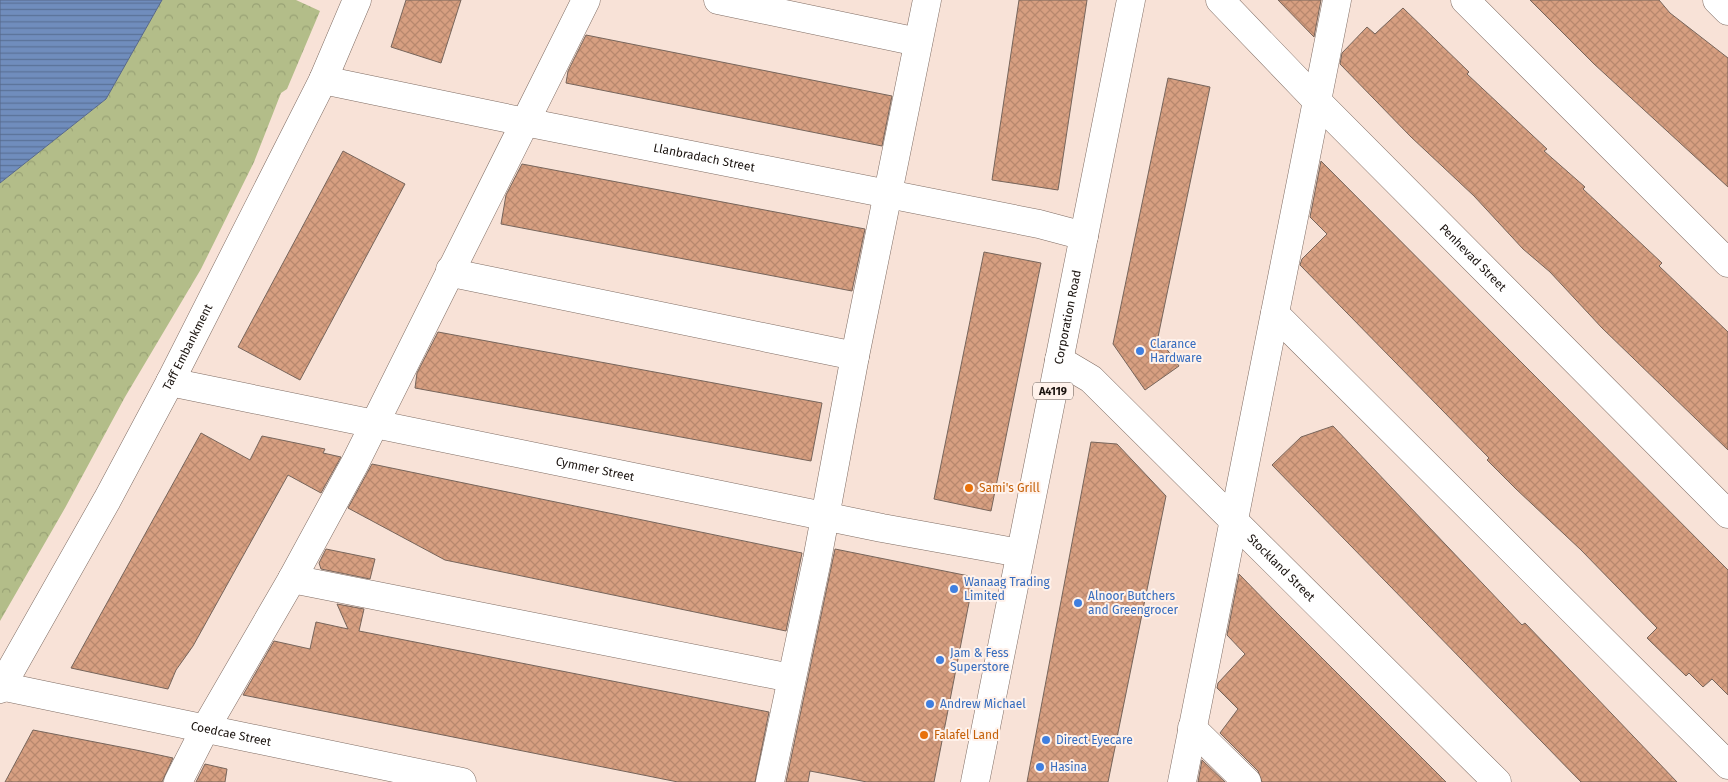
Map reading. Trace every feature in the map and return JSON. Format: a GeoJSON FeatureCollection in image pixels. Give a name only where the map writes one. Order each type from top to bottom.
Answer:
{"type":"FeatureCollection","features":[{"type":"Feature","properties":{"kind":"street","name":"Taff Embankment"},"geometry":{"type":"LineString","coordinates":[[0,687],[107,500],[170,382],[323,80],[356,0]]}},
{"type":"Feature","properties":{"kind":"street"},"geometry":{"type":"LineString","coordinates":[[178,782],[205,729],[292,579],[375,424],[586,0]]}},
{"type":"Feature","properties":{"kind":"street"},"geometry":{"type":"LineString","coordinates":[[718,0],[918,42]]}},
{"type":"Feature","properties":{"kind":"street"},"geometry":{"type":"LineString","coordinates":[[770,782],[826,516],[855,356],[927,0]]}},
{"type":"Feature","properties":{"kind":"street","name":"Corporation Road"},"geometry":{"type":"LineString","coordinates":[[975,782],[1131,0]]}},
{"type":"Feature","properties":{"kind":"street","name":"Penhevad Street"},"geometry":{"type":"LineString","coordinates":[[1220,0],[1317,101],[1728,514]]}},
{"type":"Feature","properties":{"kind":"street"},"geometry":{"type":"LineString","coordinates":[[1182,782],[1337,0]]}},
{"type":"Feature","properties":{"kind":"street"},"geometry":{"type":"LineString","coordinates":[[1466,0],[1728,263]]}},
{"type":"Feature","properties":{"kind":"street"},"geometry":{"type":"LineString","coordinates":[[1717,0],[1728,11]]}},
{"type":"Feature","properties":{"kind":"street","name":"Llanbradach Street"},"geometry":{"type":"LineString","coordinates":[[323,80],[525,122],[888,193],[1039,224],[1084,236]]}},
{"type":"Feature","properties":{"kind":"street"},"geometry":{"type":"LineString","coordinates":[[450,270],[472,277],[855,356]]}},
{"type":"Feature","properties":{"kind":"street"},"geometry":{"type":"LineString","coordinates":[[1275,314],[1728,765]]}},
{"type":"Feature","properties":{"kind":"street","name":"Stockland Street"},"geometry":{"type":"LineString","coordinates":[[1059,360],[1091,378],[1497,782]]}},
{"type":"Feature","properties":{"kind":"street","name":"Cymmer Street"},"geometry":{"type":"LineString","coordinates":[[170,382],[882,528],[1020,553]]}},
{"type":"Feature","properties":{"kind":"street"},"geometry":{"type":"LineString","coordinates":[[292,579],[791,678]]}},
{"type":"Feature","properties":{"kind":"street","name":"Coedcae Street"},"geometry":{"type":"LineString","coordinates":[[0,687],[462,782]]}},
{"type":"Feature","properties":{"kind":"street"},"geometry":{"type":"LineString","coordinates":[[1192,728],[1247,782]]}},
{"type":"Feature","properties":{"kind":"green space"},"geometry":{"type":"Polygon","coordinates":[[[162,0],[296,0],[320,11],[287,89],[281,93],[254,162],[201,269],[125,397],[65,508],[0,621],[0,183],[106,99],[162,0]]]}},
{"type":"Feature","properties":{"kind":"water"},"geometry":{"type":"Polygon","coordinates":[[[0,0],[162,0],[106,99],[0,183],[0,0]]]}},
{"type":"Feature","properties":{"kind":"building"},"geometry":{"type":"Polygon","coordinates":[[[406,0],[461,0],[441,63],[391,47],[406,0]]]}},
{"type":"Feature","properties":{"kind":"building"},"geometry":{"type":"Polygon","coordinates":[[[1019,0],[1087,0],[1058,190],[992,180],[1019,0]]]}},
{"type":"Feature","properties":{"kind":"building"},"geometry":{"type":"Polygon","coordinates":[[[1278,0],[1321,0],[1314,37],[1278,0]]]}},
{"type":"Feature","properties":{"kind":"building"},"geometry":{"type":"Polygon","coordinates":[[[1530,0],[1659,0],[1670,13],[1728,58],[1728,187],[1594,64],[1530,0]]]}},
{"type":"Feature","properties":{"kind":"building"},"geometry":{"type":"Polygon","coordinates":[[[1403,8],[1469,72],[1467,74],[1547,149],[1544,151],[1585,187],[1583,189],[1662,263],[1659,266],[1728,332],[1728,450],[1602,328],[1550,272],[1523,249],[1474,196],[1411,137],[1340,64],[1342,53],[1367,27],[1375,34],[1403,8]]]}},
{"type":"Feature","properties":{"kind":"building"},"geometry":{"type":"Polygon","coordinates":[[[586,35],[892,96],[882,146],[566,83],[568,71],[586,35]]]}},
{"type":"Feature","properties":{"kind":"building"},"geometry":{"type":"Polygon","coordinates":[[[1168,78],[1210,87],[1158,337],[1179,366],[1145,390],[1113,344],[1168,78]]]}},
{"type":"Feature","properties":{"kind":"building"},"geometry":{"type":"Polygon","coordinates":[[[343,151],[405,184],[300,380],[238,347],[343,151]]]}},
{"type":"Feature","properties":{"kind":"building"},"geometry":{"type":"Polygon","coordinates":[[[1321,161],[1728,570],[1728,695],[1712,679],[1703,687],[1689,673],[1686,676],[1647,638],[1657,628],[1581,550],[1487,460],[1489,458],[1300,265],[1302,259],[1327,234],[1310,217],[1321,161]]]}},
{"type":"Feature","properties":{"kind":"building"},"geometry":{"type":"Polygon","coordinates":[[[522,164],[865,229],[852,291],[501,224],[506,195],[522,164]]]}},
{"type":"Feature","properties":{"kind":"building"},"geometry":{"type":"Polygon","coordinates":[[[984,252],[1041,263],[991,511],[934,499],[984,252]]]}},
{"type":"Feature","properties":{"kind":"building"},"geometry":{"type":"Polygon","coordinates":[[[438,332],[822,403],[811,461],[415,388],[417,373],[438,332]]]}},
{"type":"Feature","properties":{"kind":"building"},"geometry":{"type":"Polygon","coordinates":[[[1333,426],[1522,625],[1525,623],[1677,782],[1581,782],[1272,465],[1301,437],[1333,426]]]}},
{"type":"Feature","properties":{"kind":"building"},"geometry":{"type":"Polygon","coordinates":[[[201,433],[250,460],[262,436],[325,449],[323,453],[341,457],[321,493],[288,475],[193,646],[176,670],[168,689],[71,668],[201,433]]]}},
{"type":"Feature","properties":{"kind":"building"},"geometry":{"type":"Polygon","coordinates":[[[1091,442],[1117,444],[1166,496],[1108,782],[1027,782],[1091,442]]]}},
{"type":"Feature","properties":{"kind":"building"},"geometry":{"type":"Polygon","coordinates":[[[372,464],[802,553],[786,631],[445,560],[348,508],[372,464]]]}},
{"type":"Feature","properties":{"kind":"building"},"geometry":{"type":"Polygon","coordinates":[[[326,549],[375,559],[370,579],[321,569],[319,563],[326,549]]]}},
{"type":"Feature","properties":{"kind":"building"},"geometry":{"type":"Polygon","coordinates":[[[835,549],[974,577],[934,782],[867,782],[810,771],[808,782],[786,782],[835,549]]]}},
{"type":"Feature","properties":{"kind":"building"},"geometry":{"type":"Polygon","coordinates":[[[1239,574],[1446,782],[1262,782],[1258,771],[1220,733],[1238,709],[1217,688],[1218,683],[1245,654],[1227,635],[1239,574]]]}},
{"type":"Feature","properties":{"kind":"building"},"geometry":{"type":"Polygon","coordinates":[[[337,604],[364,609],[359,631],[769,712],[755,782],[678,782],[243,695],[274,641],[310,649],[316,622],[348,629],[337,604]]]}},
{"type":"Feature","properties":{"kind":"building"},"geometry":{"type":"Polygon","coordinates":[[[33,730],[173,758],[162,782],[5,782],[33,730]]]}},
{"type":"Feature","properties":{"kind":"building"},"geometry":{"type":"Polygon","coordinates":[[[1202,760],[1225,782],[1198,782],[1202,760]]]}},
{"type":"Feature","properties":{"kind":"building"},"geometry":{"type":"Polygon","coordinates":[[[205,764],[227,769],[225,782],[196,782],[205,764]]]}},
{"type":"Feature","properties":{"kind":"place","name":"Clarance Hardware"},"geometry":{"type":"Point","coordinates":[1140,351]}},
{"type":"Feature","properties":{"kind":"place","name":"Sami's Grill"},"geometry":{"type":"Point","coordinates":[969,488]}},
{"type":"Feature","properties":{"kind":"place","name":"Wanaag Trading Limited"},"geometry":{"type":"Point","coordinates":[954,589]}},
{"type":"Feature","properties":{"kind":"place","name":"Alnoor Butchers and Greengrocer"},"geometry":{"type":"Point","coordinates":[1078,603]}},
{"type":"Feature","properties":{"kind":"place","name":"Jam & Fess Superstore"},"geometry":{"type":"Point","coordinates":[940,660]}},
{"type":"Feature","properties":{"kind":"place","name":"Andrew Michael"},"geometry":{"type":"Point","coordinates":[930,704]}},
{"type":"Feature","properties":{"kind":"place","name":"Falafel Land"},"geometry":{"type":"Point","coordinates":[924,735]}},
{"type":"Feature","properties":{"kind":"place","name":"Direct Eyecare"},"geometry":{"type":"Point","coordinates":[1046,740]}},
{"type":"Feature","properties":{"kind":"place","name":"Hasina"},"geometry":{"type":"Point","coordinates":[1040,767]}}]}
